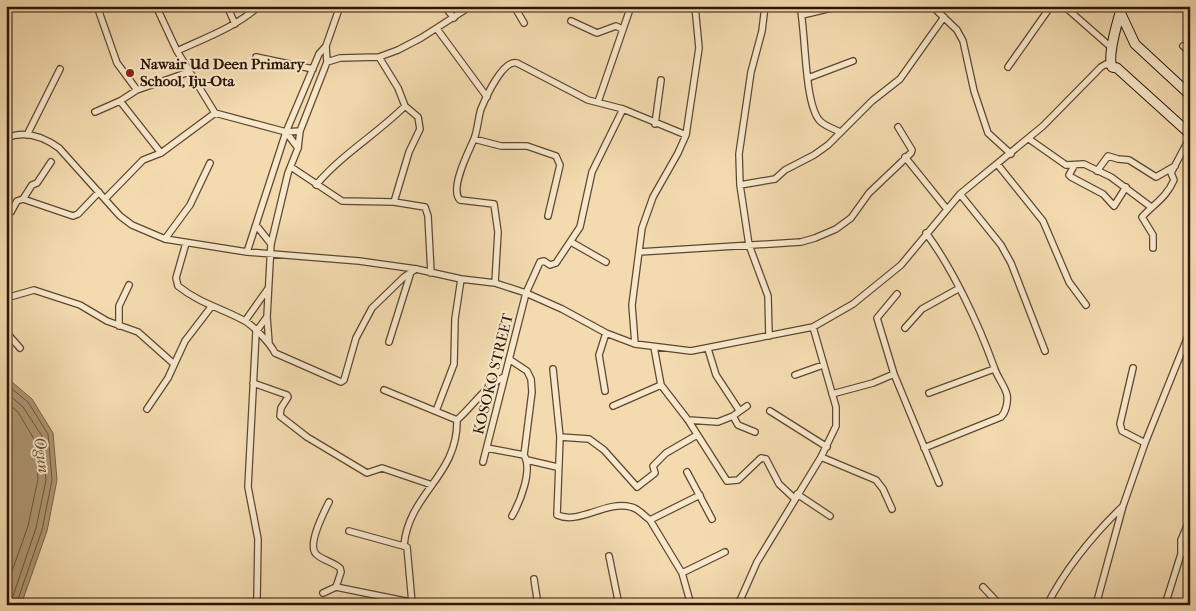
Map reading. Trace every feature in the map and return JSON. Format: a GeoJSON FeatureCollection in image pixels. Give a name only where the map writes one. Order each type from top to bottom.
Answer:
{"type":"FeatureCollection","features":[{"type":"Feature","properties":{"kind":"main road"},"geometry":{"type":"LineString","coordinates":[[1121,9],[1114,34],[1110,61],[1112,67],[1118,68],[1190,135]]}},
{"type":"Feature","properties":{"kind":"main road"},"geometry":{"type":"LineString","coordinates":[[1121,9],[1135,44],[1190,95]]}},
{"type":"Feature","properties":{"kind":"street"},"geometry":{"type":"LineString","coordinates":[[97,6],[116,62],[137,90]]}},
{"type":"Feature","properties":{"kind":"street"},"geometry":{"type":"LineString","coordinates":[[156,6],[177,51],[214,113],[286,132],[300,131]]}},
{"type":"Feature","properties":{"kind":"street"},"geometry":{"type":"LineString","coordinates":[[227,6],[235,24]]}},
{"type":"Feature","properties":{"kind":"street"},"geometry":{"type":"LineString","coordinates":[[177,51],[235,24],[249,16],[259,6]]}},
{"type":"Feature","properties":{"kind":"street"},"geometry":{"type":"LineString","coordinates":[[247,252],[286,132],[319,54],[326,46],[340,6]]}},
{"type":"Feature","properties":{"kind":"street"},"geometry":{"type":"LineString","coordinates":[[444,6],[454,18]]}},
{"type":"Feature","properties":{"kind":"street"},"geometry":{"type":"LineString","coordinates":[[327,62],[358,56],[379,57],[437,29],[471,6]]}},
{"type":"Feature","properties":{"kind":"street"},"geometry":{"type":"LineString","coordinates":[[514,6],[524,23]]}},
{"type":"Feature","properties":{"kind":"street"},"geometry":{"type":"LineString","coordinates":[[598,102],[631,6]]}},
{"type":"Feature","properties":{"kind":"street"},"geometry":{"type":"LineString","coordinates":[[635,344],[632,305],[647,209],[686,135],[699,48],[695,6]]}},
{"type":"Feature","properties":{"kind":"street"},"geometry":{"type":"LineString","coordinates":[[765,6],[762,31],[751,72],[739,154],[740,185],[749,245],[768,296],[769,336]]}},
{"type":"Feature","properties":{"kind":"street"},"geometry":{"type":"LineString","coordinates":[[800,6],[809,99],[818,119],[840,132]]}},
{"type":"Feature","properties":{"kind":"street"},"geometry":{"type":"LineString","coordinates":[[802,15],[840,6]]}},
{"type":"Feature","properties":{"kind":"street"},"geometry":{"type":"LineString","coordinates":[[932,6],[957,30],[963,41],[974,91],[988,133],[1011,154]]}},
{"type":"Feature","properties":{"kind":"street"},"geometry":{"type":"LineString","coordinates":[[1008,67],[1051,6]]}},
{"type":"Feature","properties":{"kind":"street"},"geometry":{"type":"LineString","coordinates":[[1064,6],[1113,49]]}},
{"type":"Feature","properties":{"kind":"street"},"geometry":{"type":"LineString","coordinates":[[740,185],[776,178],[785,170],[818,153],[900,79],[944,17]]}},
{"type":"Feature","properties":{"kind":"street"},"geometry":{"type":"LineString","coordinates":[[571,22],[597,33],[616,26],[622,29]]}},
{"type":"Feature","properties":{"kind":"street"},"geometry":{"type":"LineString","coordinates":[[437,29],[487,97]]}},
{"type":"Feature","properties":{"kind":"street"},"geometry":{"type":"LineString","coordinates":[[269,343],[267,289],[271,244],[291,167],[298,148],[300,131],[327,62],[326,46]]}},
{"type":"Feature","properties":{"kind":"street"},"geometry":{"type":"LineString","coordinates":[[1183,46],[1190,52]]}},
{"type":"Feature","properties":{"kind":"street"},"geometry":{"type":"LineString","coordinates":[[256,57],[313,69]]}},
{"type":"Feature","properties":{"kind":"street"},"geometry":{"type":"LineString","coordinates":[[379,57],[398,88],[405,106],[418,117],[420,129],[409,152],[394,202]]}},
{"type":"Feature","properties":{"kind":"street"},"geometry":{"type":"LineString","coordinates":[[808,78],[853,61]]}},
{"type":"Feature","properties":{"kind":"street"},"geometry":{"type":"LineString","coordinates":[[495,283],[498,232],[494,204],[460,200],[457,192],[481,110],[503,69],[514,62],[576,94],[623,109],[655,124],[686,135]]}},
{"type":"Feature","properties":{"kind":"street"},"geometry":{"type":"LineString","coordinates":[[6,138],[15,134],[48,140],[59,148],[120,216],[132,225],[165,239],[247,252],[359,261],[462,280],[495,283],[526,293],[562,309],[606,333],[635,344],[691,351],[812,327],[847,308],[891,274],[960,194],[1029,139],[1101,67],[1106,64],[1112,67]]}},
{"type":"Feature","properties":{"kind":"street"},"geometry":{"type":"LineString","coordinates":[[27,135],[60,69]]}},
{"type":"Feature","properties":{"kind":"street"},"geometry":{"type":"LineString","coordinates":[[95,112],[120,101],[137,90],[189,72]]}},
{"type":"Feature","properties":{"kind":"street"},"geometry":{"type":"LineString","coordinates":[[655,124],[661,80]]}},
{"type":"Feature","properties":{"kind":"street"},"geometry":{"type":"LineString","coordinates":[[120,101],[161,153]]}},
{"type":"Feature","properties":{"kind":"street"},"geometry":{"type":"LineString","coordinates":[[316,184],[339,159],[387,124],[405,106]]}},
{"type":"Feature","properties":{"kind":"street"},"geometry":{"type":"LineString","coordinates":[[606,262],[571,242],[580,227],[588,185],[598,159],[623,109]]}},
{"type":"Feature","properties":{"kind":"street"},"geometry":{"type":"LineString","coordinates":[[105,199],[143,160],[161,153],[214,113]]}},
{"type":"Feature","properties":{"kind":"street"},"geometry":{"type":"LineString","coordinates":[[639,252],[801,242],[836,229],[851,218],[864,199],[912,150],[898,127]]}},
{"type":"Feature","properties":{"kind":"street"},"geometry":{"type":"LineString","coordinates":[[286,132],[298,148]]}},
{"type":"Feature","properties":{"kind":"street"},"geometry":{"type":"LineString","coordinates":[[1153,248],[1153,235],[1142,217],[1151,207],[1159,204],[1172,186],[1174,180],[1171,173],[1190,135]]}},
{"type":"Feature","properties":{"kind":"street"},"geometry":{"type":"LineString","coordinates":[[474,138],[501,146],[527,146],[556,156],[560,165],[548,216]]}},
{"type":"Feature","properties":{"kind":"street"},"geometry":{"type":"LineString","coordinates":[[1029,139],[1060,162],[1074,166],[1084,164],[1126,187],[1151,207]]}},
{"type":"Feature","properties":{"kind":"street"},"geometry":{"type":"LineString","coordinates":[[1097,171],[1108,156],[1118,160],[1129,160],[1156,177],[1175,166]]}},
{"type":"Feature","properties":{"kind":"street"},"geometry":{"type":"LineString","coordinates":[[905,157],[946,208]]}},
{"type":"Feature","properties":{"kind":"street"},"geometry":{"type":"LineString","coordinates":[[6,214],[11,212],[17,201],[22,199],[32,185],[37,183],[51,162]]}},
{"type":"Feature","properties":{"kind":"street"},"geometry":{"type":"LineString","coordinates":[[165,239],[190,205],[210,163]]}},
{"type":"Feature","properties":{"kind":"street"},"geometry":{"type":"LineString","coordinates":[[998,165],[1043,221],[1069,282],[1086,305]]}},
{"type":"Feature","properties":{"kind":"street"},"geometry":{"type":"LineString","coordinates":[[1074,166],[1069,175],[1103,194],[1114,206],[1126,187]]}},
{"type":"Feature","properties":{"kind":"street"},"geometry":{"type":"LineString","coordinates":[[291,167],[342,201],[394,202],[422,206],[427,211],[432,273]]}},
{"type":"Feature","properties":{"kind":"street"},"geometry":{"type":"LineString","coordinates":[[22,199],[73,216],[99,192]]}},
{"type":"Feature","properties":{"kind":"street"},"geometry":{"type":"LineString","coordinates":[[960,194],[1001,245],[1011,263],[1045,351]]}},
{"type":"Feature","properties":{"kind":"street"},"geometry":{"type":"LineString","coordinates":[[256,225],[271,244]]}},
{"type":"Feature","properties":{"kind":"street"},"geometry":{"type":"LineString","coordinates":[[924,448],[1003,416],[1007,394],[994,369],[989,350],[947,264],[926,233]]}},
{"type":"Feature","properties":{"kind":"street","name":"KOSOKO STREET"},"geometry":{"type":"LineString","coordinates":[[483,462],[526,293],[540,262],[544,261],[550,265],[556,263],[571,242]]}},
{"type":"Feature","properties":{"kind":"street"},"geometry":{"type":"LineString","coordinates":[[186,243],[176,283],[211,307],[244,320],[269,343],[275,353],[318,373],[343,382],[356,338],[367,316],[376,303],[404,277],[416,270]]}},
{"type":"Feature","properties":{"kind":"street"},"geometry":{"type":"LineString","coordinates":[[389,342],[410,275]]}},
{"type":"Feature","properties":{"kind":"street"},"geometry":{"type":"LineString","coordinates":[[436,411],[454,364],[455,319],[462,280]]}},
{"type":"Feature","properties":{"kind":"street"},"geometry":{"type":"LineString","coordinates":[[119,326],[119,309],[128,285]]}},
{"type":"Feature","properties":{"kind":"street"},"geometry":{"type":"LineString","coordinates":[[244,320],[267,289]]}},
{"type":"Feature","properties":{"kind":"street"},"geometry":{"type":"LineString","coordinates":[[904,328],[922,309],[958,289]]}},
{"type":"Feature","properties":{"kind":"street"},"geometry":{"type":"LineString","coordinates":[[6,298],[34,290],[80,305],[119,326],[138,332],[174,364]]}},
{"type":"Feature","properties":{"kind":"street"},"geometry":{"type":"LineString","coordinates":[[897,294],[877,318],[894,374],[939,483]]}},
{"type":"Feature","properties":{"kind":"street"},"geometry":{"type":"LineString","coordinates":[[147,409],[174,364],[188,336],[211,307]]}},
{"type":"Feature","properties":{"kind":"street"},"geometry":{"type":"LineString","coordinates":[[248,605],[254,604],[257,598],[259,549],[248,487],[256,332],[267,317]]}},
{"type":"Feature","properties":{"kind":"street"},"geometry":{"type":"LineString","coordinates":[[738,605],[757,562],[827,447],[836,426],[836,407],[812,327]]}},
{"type":"Feature","properties":{"kind":"street"},"geometry":{"type":"LineString","coordinates":[[1096,605],[1123,506],[1145,443],[1190,331]]}},
{"type":"Feature","properties":{"kind":"street"},"geometry":{"type":"LineString","coordinates":[[6,332],[20,348]]}},
{"type":"Feature","properties":{"kind":"street"},"geometry":{"type":"LineString","coordinates":[[606,333],[599,355],[606,391]]}},
{"type":"Feature","properties":{"kind":"street"},"geometry":{"type":"LineString","coordinates":[[654,347],[661,385],[688,420],[727,481],[738,480],[761,458],[766,459],[779,484],[830,516]]}},
{"type":"Feature","properties":{"kind":"street"},"geometry":{"type":"LineString","coordinates":[[708,349],[716,374],[739,410]]}},
{"type":"Feature","properties":{"kind":"street"},"geometry":{"type":"LineString","coordinates":[[509,359],[527,371],[532,379],[524,489],[512,516]]}},
{"type":"Feature","properties":{"kind":"street"},"geometry":{"type":"LineString","coordinates":[[795,375],[823,365]]}},
{"type":"Feature","properties":{"kind":"street"},"geometry":{"type":"LineString","coordinates":[[1133,368],[1120,424],[1122,431],[1145,443]]}},
{"type":"Feature","properties":{"kind":"street"},"geometry":{"type":"LineString","coordinates":[[553,369],[560,437],[557,467],[557,515],[566,518],[619,505],[633,507],[650,520],[682,573],[691,605]]}},
{"type":"Feature","properties":{"kind":"street"},"geometry":{"type":"LineString","coordinates":[[929,393],[994,369]]}},
{"type":"Feature","properties":{"kind":"street"},"geometry":{"type":"LineString","coordinates":[[832,394],[894,374]]}},
{"type":"Feature","properties":{"kind":"street"},"geometry":{"type":"LineString","coordinates":[[404,545],[408,524],[424,494],[450,459],[457,436],[457,420],[489,386],[504,376]]}},
{"type":"Feature","properties":{"kind":"street"},"geometry":{"type":"LineString","coordinates":[[253,383],[287,395],[288,397],[281,408],[280,416],[307,437],[367,474],[382,468],[432,485]]}},
{"type":"Feature","properties":{"kind":"street"},"geometry":{"type":"LineString","coordinates":[[613,406],[661,385]]}},
{"type":"Feature","properties":{"kind":"street"},"geometry":{"type":"LineString","coordinates":[[384,390],[457,420]]}},
{"type":"Feature","properties":{"kind":"street"},"geometry":{"type":"LineString","coordinates":[[688,420],[718,422],[733,416],[747,406]]}},
{"type":"Feature","properties":{"kind":"street"},"geometry":{"type":"LineString","coordinates":[[770,411],[827,447]]}},
{"type":"Feature","properties":{"kind":"street"},"geometry":{"type":"LineString","coordinates":[[733,416],[738,425],[755,432]]}},
{"type":"Feature","properties":{"kind":"street"},"geometry":{"type":"LineString","coordinates":[[560,437],[589,439],[604,450],[638,487],[655,473],[653,466],[666,453],[697,435]]}},
{"type":"Feature","properties":{"kind":"street"},"geometry":{"type":"LineString","coordinates":[[487,448],[557,467]]}},
{"type":"Feature","properties":{"kind":"street"},"geometry":{"type":"LineString","coordinates":[[821,457],[876,480],[883,489],[892,510]]}},
{"type":"Feature","properties":{"kind":"street"},"geometry":{"type":"LineString","coordinates":[[687,472],[712,519]]}},
{"type":"Feature","properties":{"kind":"street"},"geometry":{"type":"LineString","coordinates":[[650,520],[700,495]]}},
{"type":"Feature","properties":{"kind":"street"},"geometry":{"type":"LineString","coordinates":[[329,502],[319,524],[313,546],[316,554],[340,568],[341,572],[336,587]]}},
{"type":"Feature","properties":{"kind":"street"},"geometry":{"type":"LineString","coordinates":[[1047,605],[1062,577],[1091,537],[1123,506]]}},
{"type":"Feature","properties":{"kind":"street"},"geometry":{"type":"LineString","coordinates":[[1166,605],[1181,554],[1181,540],[1190,519]]}},
{"type":"Feature","properties":{"kind":"street"},"geometry":{"type":"LineString","coordinates":[[349,531],[407,547],[412,603]]}},
{"type":"Feature","properties":{"kind":"street"},"geometry":{"type":"LineString","coordinates":[[1181,554],[1190,551]]}},
{"type":"Feature","properties":{"kind":"street"},"geometry":{"type":"LineString","coordinates":[[682,573],[725,552]]}},
{"type":"Feature","properties":{"kind":"street"},"geometry":{"type":"LineString","coordinates":[[608,556],[619,605]]}},
{"type":"Feature","properties":{"kind":"street"},"geometry":{"type":"LineString","coordinates":[[534,579],[538,605]]}},
{"type":"Feature","properties":{"kind":"street"},"geometry":{"type":"LineString","coordinates":[[324,593],[336,587],[425,605]]}},
{"type":"Feature","properties":{"kind":"street"},"geometry":{"type":"LineString","coordinates":[[983,587],[1000,605]]}},
{"type":"Feature","properties":{"kind":"water","name":"Ogun"},"geometry":{"type":"Polygon","coordinates":[[[6,377],[32,399],[53,433],[57,480],[47,531],[21,605],[6,605],[6,377]]]}},
{"type":"Feature","properties":{"kind":"place","name":"Nawair Ud Deen Primary School, Iju-Ota"},"geometry":{"type":"Point","coordinates":[130,73]}}]}
